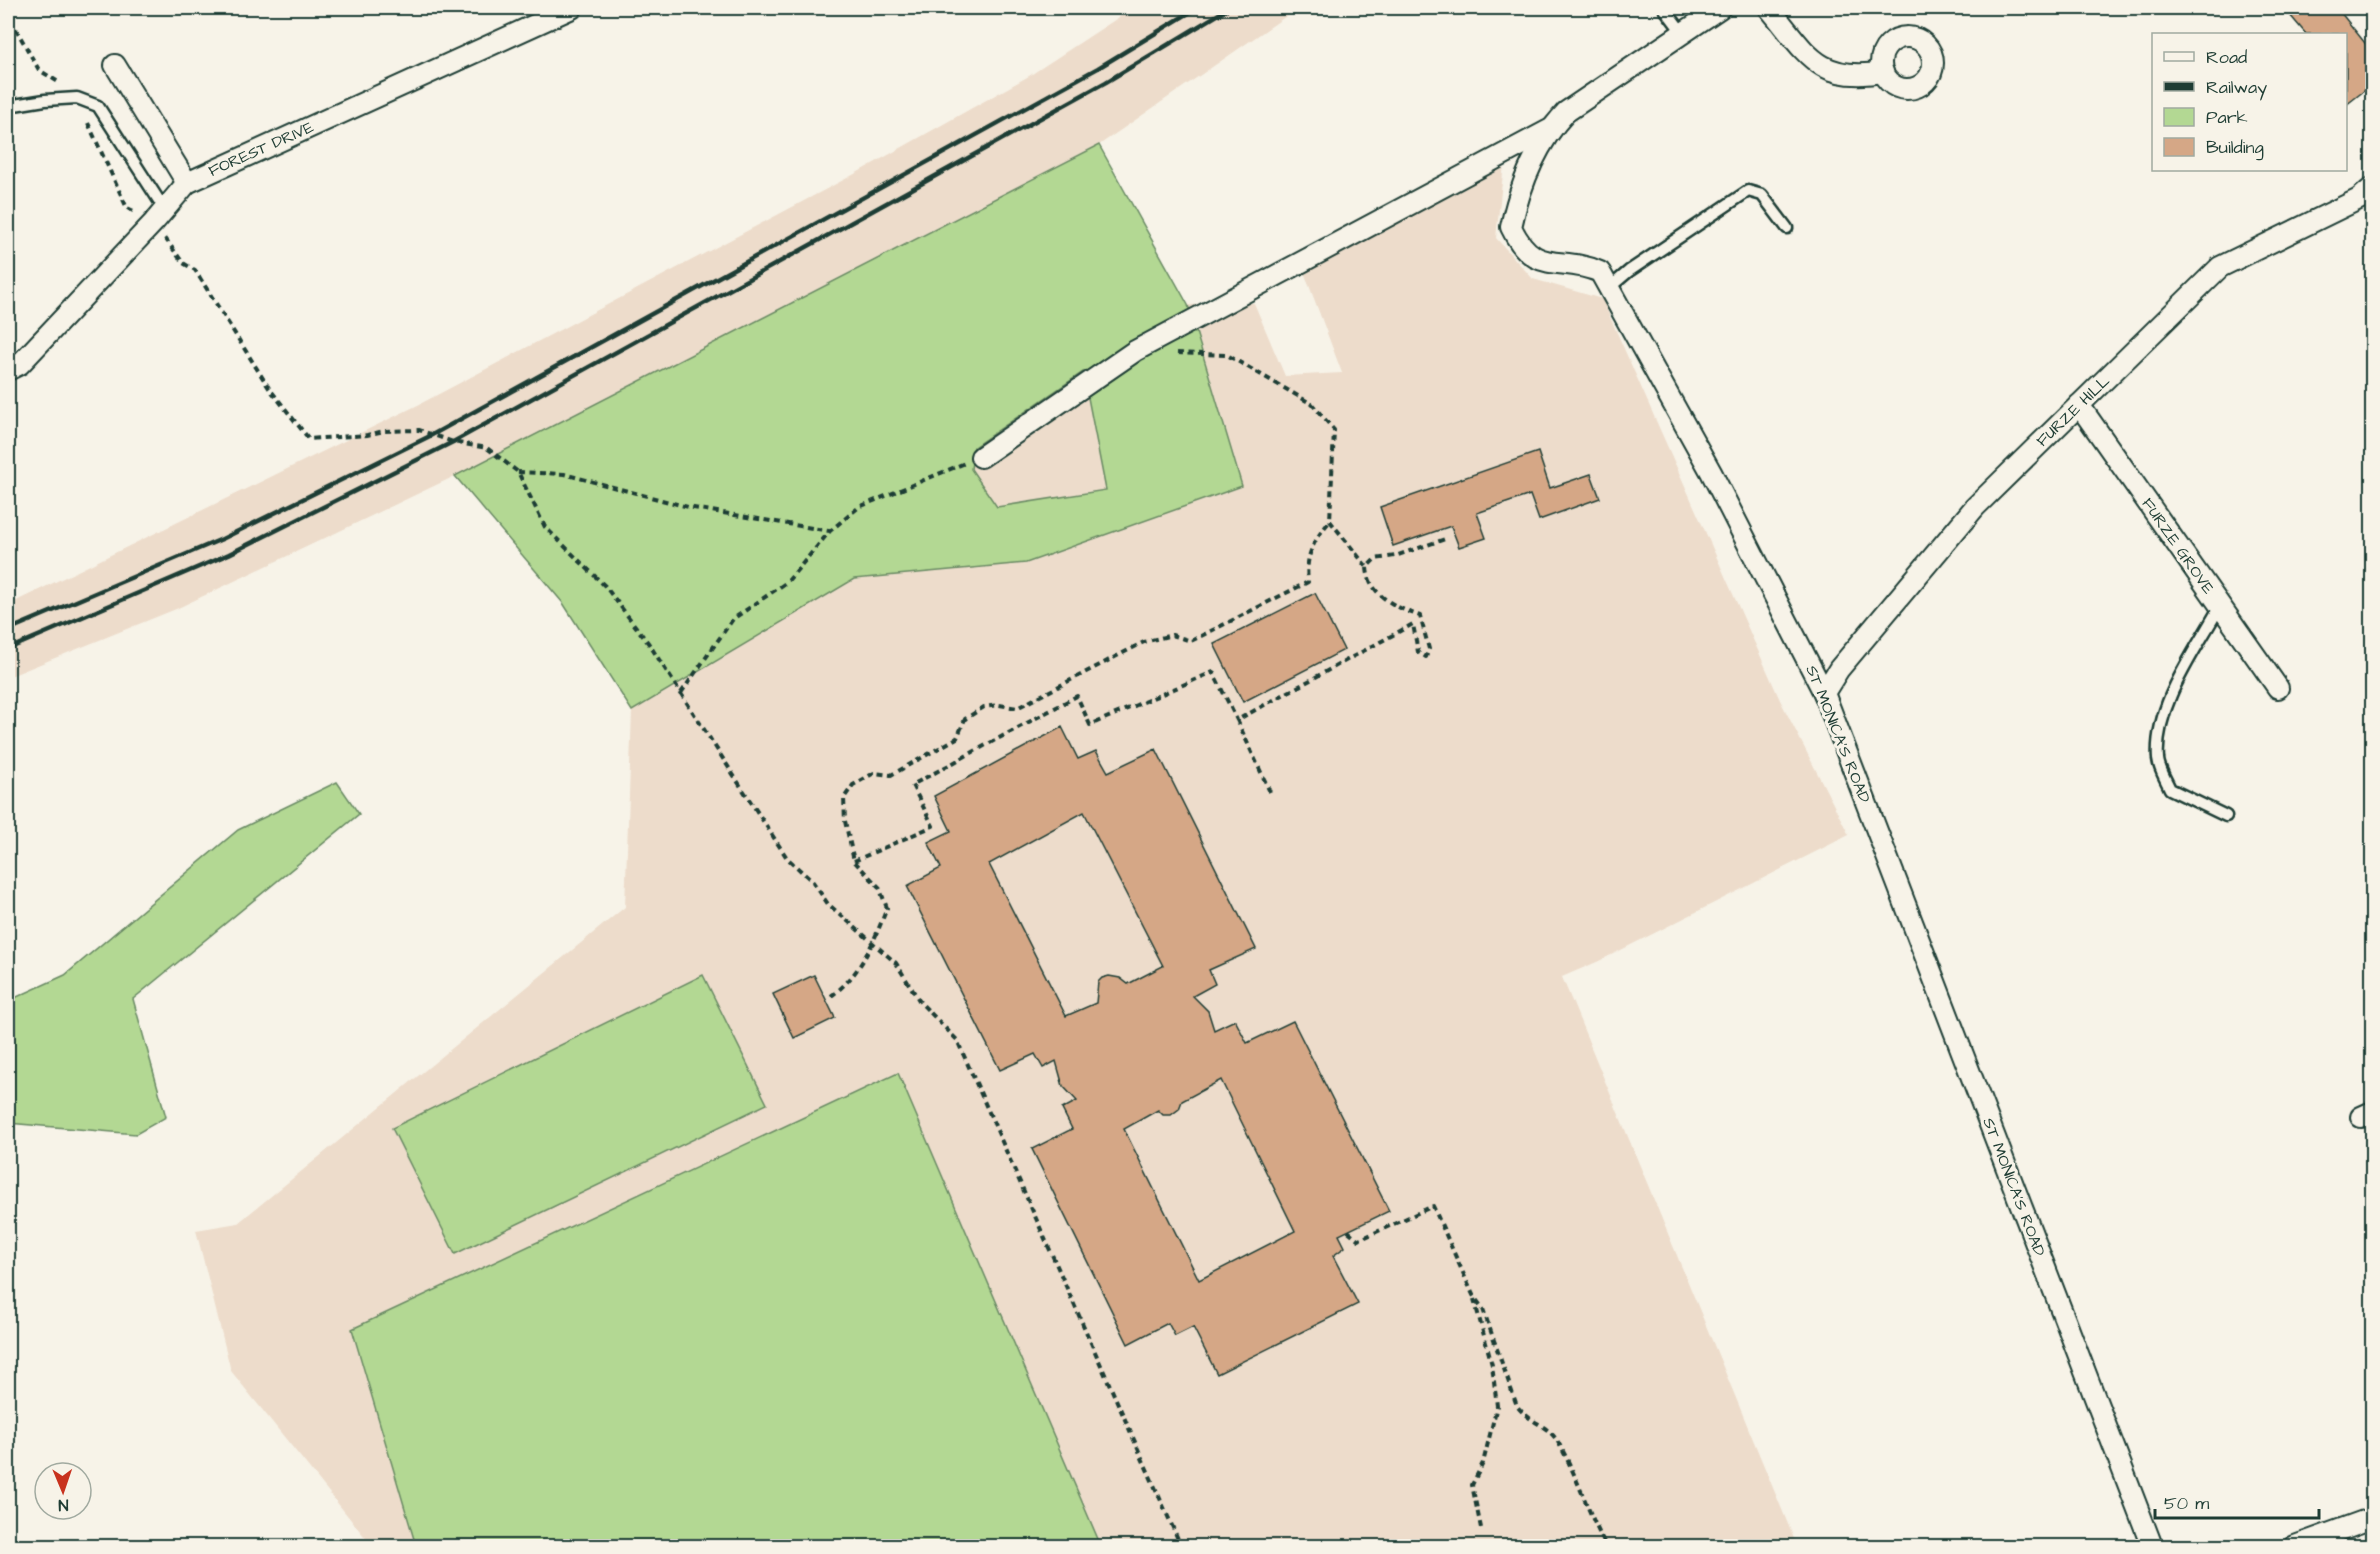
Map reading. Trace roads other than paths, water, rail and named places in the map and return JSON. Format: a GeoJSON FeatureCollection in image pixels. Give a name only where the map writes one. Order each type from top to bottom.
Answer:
{"type":"FeatureCollection","features":[{"type":"Feature","properties":{"kind":"street","name":"FOREST DRIVE"},"geometry":{"type":"LineString","coordinates":[[8,370],[20,364],[187,183],[572,8]]}},
{"type":"Feature","properties":{"kind":"street","name":"ST MONICA'S ROAD"},"geometry":{"type":"LineString","coordinates":[[1720,8],[1566,112],[1549,130],[1528,172],[1511,227],[1518,243],[1531,256],[1556,265],[1586,266],[1600,272],[1711,472],[1824,693],[2152,1546]]}},
{"type":"Feature","properties":{"kind":"street"},"geometry":{"type":"LineString","coordinates":[[1769,8],[1814,62],[1830,72],[1858,75],[1883,72]]}},
{"type":"Feature","properties":{"kind":"street"},"geometry":{"type":"LineString","coordinates":[[115,65],[187,183]]}},
{"type":"Feature","properties":{"kind":"street"},"geometry":{"type":"LineString","coordinates":[[981,457],[1135,351],[1549,130]]}},
{"type":"Feature","properties":{"kind":"street","name":"FURZE HILL"},"geometry":{"type":"LineString","coordinates":[[1824,693],[1839,669],[1974,507],[2220,267],[2359,199],[2373,188]]}},
{"type":"Feature","properties":{"kind":"street","name":"FURZE GROVE"},"geometry":{"type":"LineString","coordinates":[[2079,405],[2278,688]]}},
{"type":"Feature","properties":{"kind":"street"},"geometry":{"type":"LineString","coordinates":[[2295,1546],[2373,1518]]}},
{"type":"Feature","properties":{"kind":"lane"},"geometry":{"type":"LineString","coordinates":[[1664,8],[1682,32]]}},
{"type":"Feature","properties":{"kind":"lane"},"geometry":{"type":"LineString","coordinates":[[8,106],[77,98],[98,106],[159,216]]}},
{"type":"Feature","properties":{"kind":"lane"},"geometry":{"type":"LineString","coordinates":[[1609,288],[1638,264],[1748,191],[1762,195],[1786,228]]}},
{"type":"Feature","properties":{"kind":"lane"},"geometry":{"type":"LineString","coordinates":[[2220,606],[2170,700],[2159,733],[2158,762],[2170,789],[2226,816]]}},
{"type":"Feature","properties":{"kind":"railway"},"geometry":{"type":"LineString","coordinates":[[8,630],[222,539],[430,436],[1098,68],[1197,8]]}},
{"type":"Feature","properties":{"kind":"railway"},"geometry":{"type":"LineString","coordinates":[[8,649],[229,554],[453,442],[1106,82],[1229,8]]}}]}
